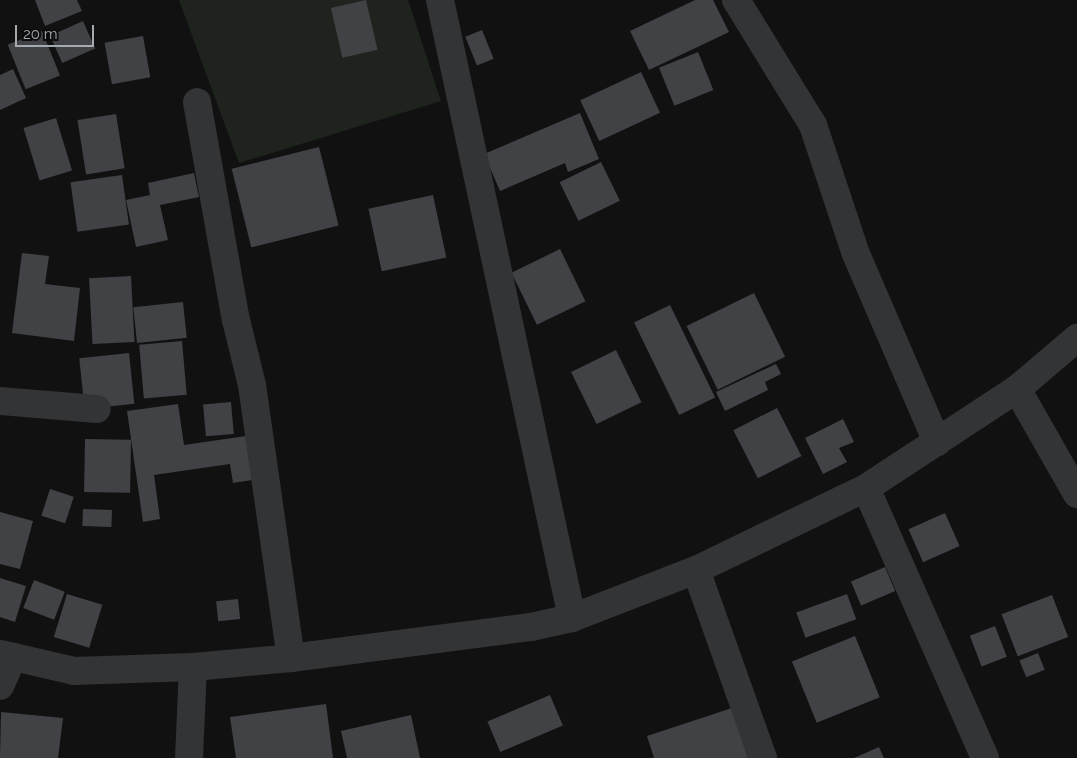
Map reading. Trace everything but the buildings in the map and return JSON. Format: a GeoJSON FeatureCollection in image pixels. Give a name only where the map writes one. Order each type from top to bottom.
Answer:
{"type":"FeatureCollection","features":[{"type":"Feature","properties":{"kind":"street"},"geometry":{"type":"LineString","coordinates":[[440,0],[572,618]]}},
{"type":"Feature","properties":{"kind":"street"},"geometry":{"type":"LineString","coordinates":[[736,0],[813,125],[856,254],[937,442]]}},
{"type":"Feature","properties":{"kind":"street"},"geometry":{"type":"LineString","coordinates":[[197,102],[236,320],[252,385],[291,658]]}},
{"type":"Feature","properties":{"kind":"street"},"geometry":{"type":"LineString","coordinates":[[0,686],[6,655],[74,671],[193,667],[291,658],[531,628],[572,618],[696,570],[866,488],[1017,389],[1077,338]]}},
{"type":"Feature","properties":{"kind":"street"},"geometry":{"type":"LineString","coordinates":[[1017,389],[1077,494]]}},
{"type":"Feature","properties":{"kind":"street"},"geometry":{"type":"LineString","coordinates":[[0,401],[97,409]]}},
{"type":"Feature","properties":{"kind":"street"},"geometry":{"type":"LineString","coordinates":[[866,488],[985,758]]}},
{"type":"Feature","properties":{"kind":"street"},"geometry":{"type":"LineString","coordinates":[[696,570],[763,758]]}},
{"type":"Feature","properties":{"kind":"street"},"geometry":{"type":"LineString","coordinates":[[190,758],[193,667]]}},
{"type":"Feature","properties":{"kind":"shaded area"},"geometry":{"type":"Polygon","coordinates":[[[179,0],[408,0],[441,101],[239,163],[179,0]]]}}]}
